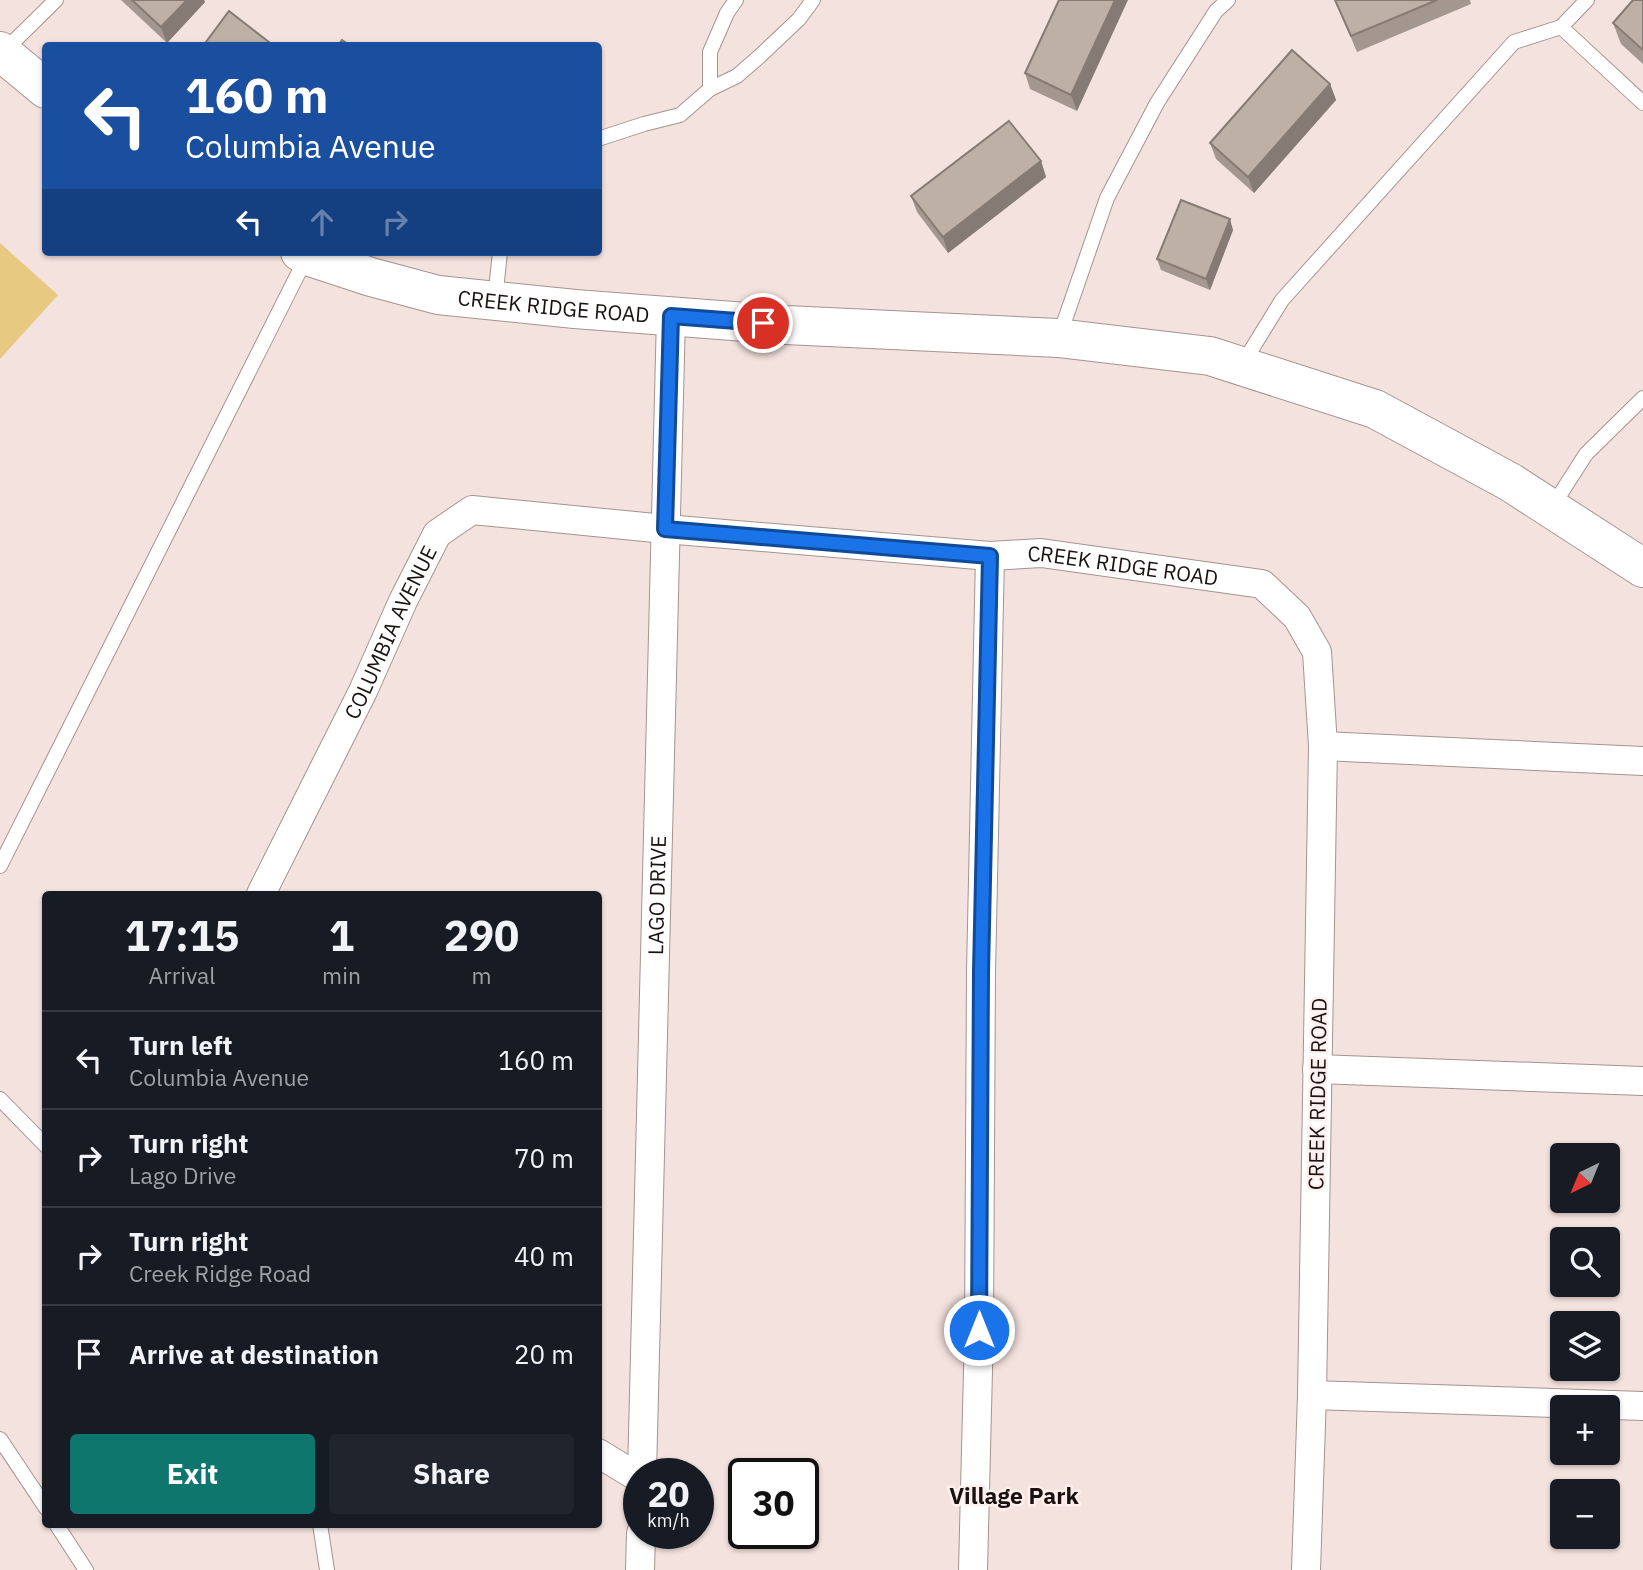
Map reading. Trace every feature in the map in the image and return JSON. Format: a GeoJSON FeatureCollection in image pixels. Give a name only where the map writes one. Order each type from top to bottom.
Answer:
{"type":"FeatureCollection","features":[{"type":"Feature","properties":{"kind":"main road"},"geometry":{"type":"LineString","coordinates":[[1,52],[42,86]]}},
{"type":"Feature","properties":{"kind":"main road","name":"CREEK RIDGE ROAD"},"geometry":{"type":"LineString","coordinates":[[309,256],[371,277],[438,295],[786,324],[1058,338],[1210,356],[1375,409],[1510,482],[1643,568]]}},
{"type":"Feature","properties":{"kind":"street","name":"LAGO DRIVE"},"geometry":{"type":"LineString","coordinates":[[642,1458],[671,316]]}},
{"type":"Feature","properties":{"kind":"street","name":"COLUMBIA AVENUE"},"geometry":{"type":"LineString","coordinates":[[263,891],[363,691],[437,534],[472,510],[990,556]]}},
{"type":"Feature","properties":{"kind":"street","name":"CREEK RIDGE ROAD"},"geometry":{"type":"LineString","coordinates":[[990,556],[1041,553],[1262,584],[1297,617],[1317,652],[1323,746],[1312,1395],[1306,1570]]}},
{"type":"Feature","properties":{"kind":"street"},"geometry":{"type":"LineString","coordinates":[[973,1570],[979,1330],[981,958],[990,556]]}},
{"type":"Feature","properties":{"kind":"street"},"geometry":{"type":"LineString","coordinates":[[1323,746],[1643,761]]}},
{"type":"Feature","properties":{"kind":"street"},"geometry":{"type":"LineString","coordinates":[[1317,1069],[1643,1081]]}},
{"type":"Feature","properties":{"kind":"street"},"geometry":{"type":"LineString","coordinates":[[1312,1395],[1643,1406]]}},
{"type":"Feature","properties":{"kind":"street"},"geometry":{"type":"LineString","coordinates":[[602,1455],[623,1468]]}},
{"type":"Feature","properties":{"kind":"street"},"geometry":{"type":"LineString","coordinates":[[640,1570],[641,1549]]}},
{"type":"Feature","properties":{"kind":"lane"},"geometry":{"type":"LineString","coordinates":[[1,52],[56,0]]}},
{"type":"Feature","properties":{"kind":"lane"},"geometry":{"type":"LineString","coordinates":[[710,89],[710,52],[727,13],[736,0]]}},
{"type":"Feature","properties":{"kind":"lane"},"geometry":{"type":"LineString","coordinates":[[602,138],[680,115],[710,89],[737,76],[799,19],[813,0]]}},
{"type":"Feature","properties":{"kind":"lane"},"geometry":{"type":"LineString","coordinates":[[1058,338],[1107,198],[1157,103],[1216,11],[1228,0]]}},
{"type":"Feature","properties":{"kind":"lane"},"geometry":{"type":"LineString","coordinates":[[1241,366],[1282,300],[1514,43],[1561,27],[1587,0]]}},
{"type":"Feature","properties":{"kind":"lane"},"geometry":{"type":"LineString","coordinates":[[1561,27],[1643,103]]}},
{"type":"Feature","properties":{"kind":"lane"},"geometry":{"type":"LineString","coordinates":[[0,866],[302,256]]}},
{"type":"Feature","properties":{"kind":"lane"},"geometry":{"type":"LineString","coordinates":[[495,301],[500,256]]}},
{"type":"Feature","properties":{"kind":"lane"},"geometry":{"type":"LineString","coordinates":[[1551,508],[1586,454],[1643,398]]}},
{"type":"Feature","properties":{"kind":"lane"},"geometry":{"type":"LineString","coordinates":[[0,1099],[42,1142]]}},
{"type":"Feature","properties":{"kind":"lane"},"geometry":{"type":"LineString","coordinates":[[0,1438],[42,1502]]}},
{"type":"Feature","properties":{"kind":"lane"},"geometry":{"type":"LineString","coordinates":[[59,1528],[86,1570]]}},
{"type":"Feature","properties":{"kind":"lane"},"geometry":{"type":"LineString","coordinates":[[321,1528],[327,1570]]}},
{"type":"Feature","properties":{"kind":"shaded area"},"geometry":{"type":"Polygon","coordinates":[[[0,243],[58,295],[0,359],[0,243]]]}},
{"type":"Feature","properties":{"kind":"building"},"geometry":{"type":"Polygon","coordinates":[[[132,0],[187,0],[161,27],[132,0]]]}},
{"type":"Feature","properties":{"kind":"building"},"geometry":{"type":"Polygon","coordinates":[[[1059,0],[1115,0],[1071,95],[1025,73],[1059,0]]]}},
{"type":"Feature","properties":{"kind":"building"},"geometry":{"type":"Polygon","coordinates":[[[1335,0],[1437,0],[1351,36],[1335,0]]]}},
{"type":"Feature","properties":{"kind":"building"},"geometry":{"type":"Polygon","coordinates":[[[1633,0],[1643,0],[1643,50],[1613,23],[1633,0]]]}},
{"type":"Feature","properties":{"kind":"building"},"geometry":{"type":"Polygon","coordinates":[[[229,11],[269,42],[206,42],[229,11]]]}},
{"type":"Feature","properties":{"kind":"building"},"geometry":{"type":"Polygon","coordinates":[[[1292,50],[1330,84],[1248,177],[1210,143],[1292,50]]]}},
{"type":"Feature","properties":{"kind":"building"},"geometry":{"type":"Polygon","coordinates":[[[1009,121],[1041,161],[943,237],[911,196],[1009,121]]]}},
{"type":"Feature","properties":{"kind":"building"},"geometry":{"type":"Polygon","coordinates":[[[1181,200],[1230,219],[1206,279],[1157,259],[1181,200]]]}},
{"type":"Feature","properties":{"kind":"district","name":"Village Park"},"geometry":{"type":"Point","coordinates":[1014,1495]}},
{"type":"Feature","properties":{"kind":"route"},"geometry":{"type":"LineString","coordinates":[[763,323],[671,316],[665,529],[990,556],[981,972],[979,1330]]}}]}
